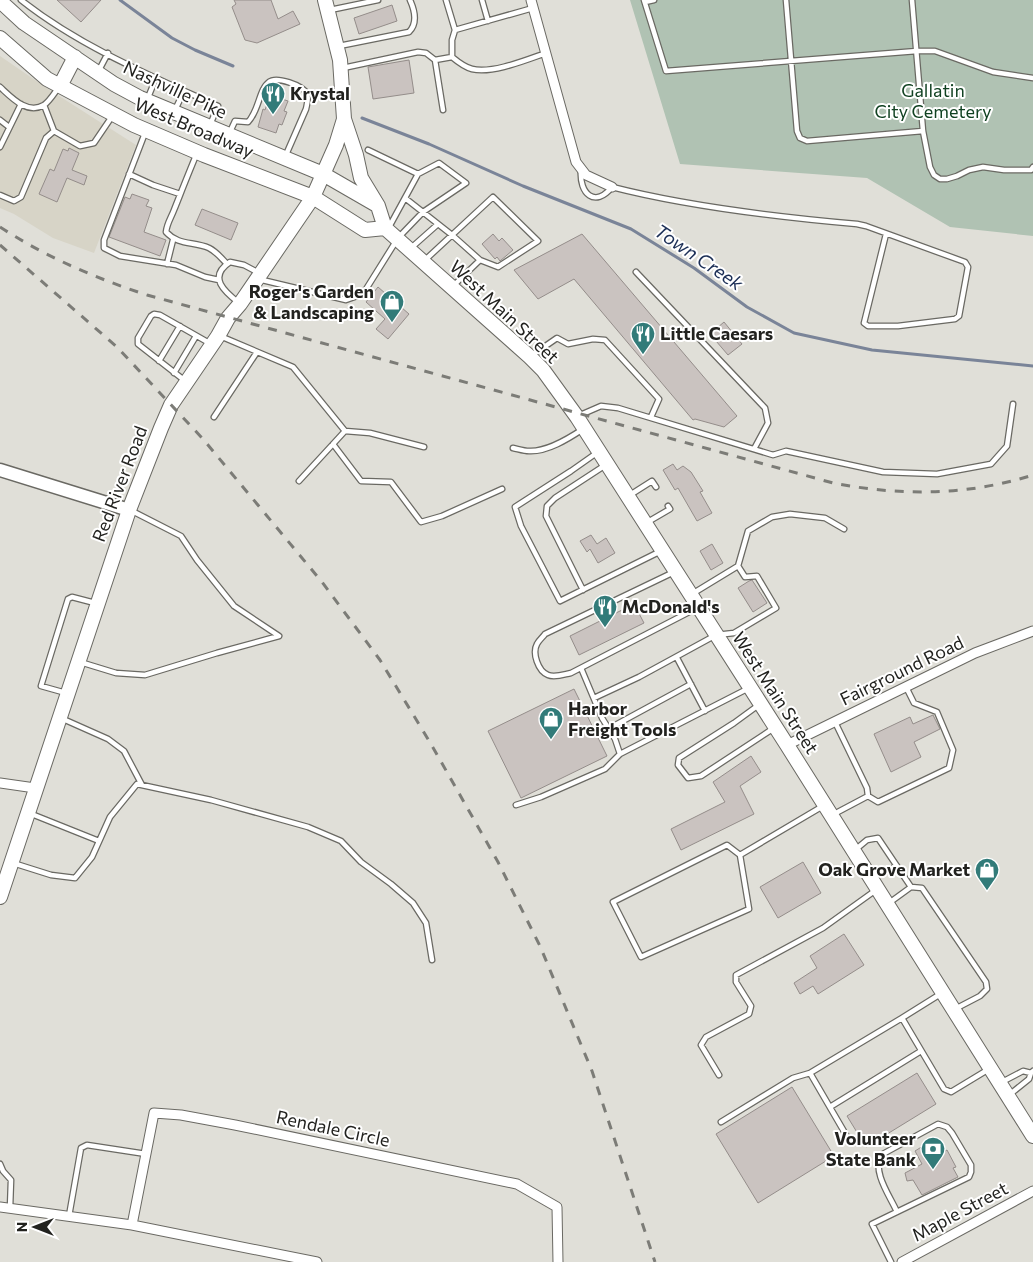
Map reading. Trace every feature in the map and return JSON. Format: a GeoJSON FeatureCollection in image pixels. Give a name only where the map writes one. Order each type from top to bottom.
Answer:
{"type":"FeatureCollection","features":[{"type":"Feature","properties":{"kind":"main road","name":"Nashville Pike"},"geometry":{"type":"LineString","coordinates":[[0,1],[24,23],[114,84],[147,101],[209,128],[323,174]]}},
{"type":"Feature","properties":{"kind":"main road"},"geometry":{"type":"LineString","coordinates":[[326,5],[341,68],[344,119]]}},
{"type":"Feature","properties":{"kind":"main road","name":"West Broadway"},"geometry":{"type":"LineString","coordinates":[[0,38],[47,79],[113,114],[198,152],[313,197],[365,230],[390,232]]}},
{"type":"Feature","properties":{"kind":"main road"},"geometry":{"type":"LineString","coordinates":[[60,86],[75,57]]}},
{"type":"Feature","properties":{"kind":"main road","name":"Red River Road"},"geometry":{"type":"LineString","coordinates":[[0,896],[129,510],[171,405],[215,341],[228,318],[240,304],[313,197],[336,145],[344,119]]}},
{"type":"Feature","properties":{"kind":"main road","name":"West Main Street"},"geometry":{"type":"LineString","coordinates":[[344,119],[356,155],[361,178],[378,206],[390,232],[530,357],[543,370],[580,422],[828,810],[1033,1136]]}},
{"type":"Feature","properties":{"kind":"main road"},"geometry":{"type":"LineString","coordinates":[[323,174],[378,206]]}},
{"type":"Feature","properties":{"kind":"street"},"geometry":{"type":"LineString","coordinates":[[532,4],[576,162],[586,174],[612,187]]}},
{"type":"Feature","properties":{"kind":"street"},"geometry":{"type":"LineString","coordinates":[[0,470],[129,510]]}},
{"type":"Feature","properties":{"kind":"street","name":"Fairground Road"},"geometry":{"type":"LineString","coordinates":[[787,746],[975,653],[1033,630]]}},
{"type":"Feature","properties":{"kind":"street"},"geometry":{"type":"LineString","coordinates":[[0,783],[35,788]]}},
{"type":"Feature","properties":{"kind":"street","name":"Rendale Circle"},"geometry":{"type":"LineString","coordinates":[[132,1226],[154,1113],[181,1115],[517,1184],[557,1206],[558,1262]]}},
{"type":"Feature","properties":{"kind":"street","name":"Maple Street"},"geometry":{"type":"LineString","coordinates":[[902,1262],[1033,1191]]}},
{"type":"Feature","properties":{"kind":"street"},"geometry":{"type":"LineString","coordinates":[[0,1206],[132,1226],[317,1262]]}},
{"type":"Feature","properties":{"kind":"lane"},"geometry":{"type":"LineString","coordinates":[[21,0],[35,11],[88,44],[218,106],[209,128]]}},
{"type":"Feature","properties":{"kind":"lane"},"geometry":{"type":"LineString","coordinates":[[326,5],[378,0]]}},
{"type":"Feature","properties":{"kind":"lane"},"geometry":{"type":"LineString","coordinates":[[337,47],[409,32],[413,28],[415,20],[410,0]]}},
{"type":"Feature","properties":{"kind":"lane"},"geometry":{"type":"LineString","coordinates":[[446,0],[455,30],[452,40],[452,57],[460,65],[483,70],[523,61],[546,52]]}},
{"type":"Feature","properties":{"kind":"lane"},"geometry":{"type":"LineString","coordinates":[[482,0],[488,21]]}},
{"type":"Feature","properties":{"kind":"lane"},"geometry":{"type":"LineString","coordinates":[[654,0],[645,1],[666,71],[935,52],[992,72],[1033,78]]}},
{"type":"Feature","properties":{"kind":"lane"},"geometry":{"type":"LineString","coordinates":[[786,0],[797,132],[800,138],[807,141],[923,132]]}},
{"type":"Feature","properties":{"kind":"lane"},"geometry":{"type":"LineString","coordinates":[[912,0],[923,132],[930,167],[934,175],[940,179],[957,176],[969,170],[983,167],[1004,170],[1030,170],[1033,167]]}},
{"type":"Feature","properties":{"kind":"lane"},"geometry":{"type":"LineString","coordinates":[[455,30],[488,21],[532,4]]}},
{"type":"Feature","properties":{"kind":"lane"},"geometry":{"type":"LineString","coordinates":[[24,23],[35,11]]}},
{"type":"Feature","properties":{"kind":"lane"},"geometry":{"type":"LineString","coordinates":[[341,68],[418,52],[426,53],[435,60],[442,110]]}},
{"type":"Feature","properties":{"kind":"lane"},"geometry":{"type":"LineString","coordinates":[[98,73],[108,54]]}},
{"type":"Feature","properties":{"kind":"lane"},"geometry":{"type":"LineString","coordinates":[[435,60],[452,57]]}},
{"type":"Feature","properties":{"kind":"lane"},"geometry":{"type":"LineString","coordinates":[[147,101],[156,78]]}},
{"type":"Feature","properties":{"kind":"lane"},"geometry":{"type":"LineString","coordinates":[[228,135],[235,121],[248,122],[254,116],[266,83],[272,80],[279,80],[302,89],[306,93],[308,101],[285,158]]}},
{"type":"Feature","properties":{"kind":"lane"},"geometry":{"type":"LineString","coordinates":[[0,87],[21,104],[32,108],[44,105],[60,86]]}},
{"type":"Feature","properties":{"kind":"lane"},"geometry":{"type":"LineString","coordinates":[[174,112],[184,91]]}},
{"type":"Feature","properties":{"kind":"lane"},"geometry":{"type":"LineString","coordinates":[[0,147],[21,104]]}},
{"type":"Feature","properties":{"kind":"lane"},"geometry":{"type":"LineString","coordinates":[[44,105],[54,130],[80,146],[94,143],[113,114]]}},
{"type":"Feature","properties":{"kind":"lane"},"geometry":{"type":"LineString","coordinates":[[0,120],[9,128]]}},
{"type":"Feature","properties":{"kind":"lane"},"geometry":{"type":"LineString","coordinates":[[0,195],[14,202],[21,196],[46,138],[54,130]]}},
{"type":"Feature","properties":{"kind":"lane"},"geometry":{"type":"LineString","coordinates":[[146,130],[104,240],[104,248],[120,256],[176,265],[205,277],[220,280]]}},
{"type":"Feature","properties":{"kind":"lane"},"geometry":{"type":"LineString","coordinates":[[368,150],[418,174]]}},
{"type":"Feature","properties":{"kind":"lane"},"geometry":{"type":"LineString","coordinates":[[198,152],[174,212],[167,224],[166,232],[173,240],[209,248],[217,253],[227,264]]}},
{"type":"Feature","properties":{"kind":"lane"},"geometry":{"type":"LineString","coordinates":[[240,304],[226,293],[220,285],[219,276],[230,262],[244,265],[259,276],[346,300],[363,294],[390,232],[405,198],[418,174],[439,163],[466,183],[390,232]]}},
{"type":"Feature","properties":{"kind":"lane"},"geometry":{"type":"LineString","coordinates":[[581,169],[580,179],[583,190],[590,196],[598,197],[607,193],[612,187],[688,203],[801,219],[857,224],[886,234],[965,262],[968,267],[959,316],[955,319],[898,326],[868,326],[864,323],[886,234]]}},
{"type":"Feature","properties":{"kind":"lane"},"geometry":{"type":"LineString","coordinates":[[129,174],[152,185],[180,194]]}},
{"type":"Feature","properties":{"kind":"lane"},"geometry":{"type":"LineString","coordinates":[[405,198],[452,235],[480,260],[498,267],[538,241],[493,197],[452,235],[424,262]]}},
{"type":"Feature","properties":{"kind":"lane"},"geometry":{"type":"LineString","coordinates":[[410,249],[438,224]]}},
{"type":"Feature","properties":{"kind":"lane"},"geometry":{"type":"LineString","coordinates":[[166,264],[173,240]]}},
{"type":"Feature","properties":{"kind":"lane"},"geometry":{"type":"LineString","coordinates":[[452,287],[480,260]]}},
{"type":"Feature","properties":{"kind":"lane"},"geometry":{"type":"LineString","coordinates":[[636,272],[765,408],[768,423],[754,449]]}},
{"type":"Feature","properties":{"kind":"lane"},"geometry":{"type":"LineString","coordinates":[[187,382],[140,347],[137,342],[151,316],[156,314],[196,336],[257,352],[293,367],[345,431],[370,433],[424,447]]}},
{"type":"Feature","properties":{"kind":"lane"},"geometry":{"type":"LineString","coordinates":[[159,361],[180,326]]}},
{"type":"Feature","properties":{"kind":"lane"},"geometry":{"type":"LineString","coordinates":[[174,373],[196,336]]}},
{"type":"Feature","properties":{"kind":"lane"},"geometry":{"type":"LineString","coordinates":[[530,357],[557,338],[568,344],[593,339],[605,340],[659,399],[650,418]]}},
{"type":"Feature","properties":{"kind":"lane"},"geometry":{"type":"LineString","coordinates":[[214,418],[257,352]]}},
{"type":"Feature","properties":{"kind":"lane"},"geometry":{"type":"LineString","coordinates":[[513,448],[529,451],[568,440],[580,422],[601,406],[618,408],[773,455],[786,451],[883,472],[938,474],[991,464],[1007,446],[1013,404]]}},
{"type":"Feature","properties":{"kind":"lane"},"geometry":{"type":"LineString","coordinates":[[299,481],[345,431]]}},
{"type":"Feature","properties":{"kind":"lane"},"geometry":{"type":"LineString","coordinates":[[334,444],[361,481],[392,482],[421,522],[442,516],[502,488]]}},
{"type":"Feature","properties":{"kind":"lane"},"geometry":{"type":"LineString","coordinates":[[599,451],[515,507],[521,526],[560,601],[662,550]]}},
{"type":"Feature","properties":{"kind":"lane"},"geometry":{"type":"LineString","coordinates":[[583,590],[546,516],[546,506],[607,464]]}},
{"type":"Feature","properties":{"kind":"lane"},"geometry":{"type":"LineString","coordinates":[[628,496],[652,481],[656,487]]}},
{"type":"Feature","properties":{"kind":"lane"},"geometry":{"type":"LineString","coordinates":[[645,524],[670,509],[668,506]]}},
{"type":"Feature","properties":{"kind":"lane"},"geometry":{"type":"LineString","coordinates":[[78,661],[116,673],[145,675],[217,652],[279,636],[234,606],[197,560],[182,536],[129,510]]}},
{"type":"Feature","properties":{"kind":"lane"},"geometry":{"type":"LineString","coordinates":[[690,595],[738,566],[748,531],[772,517],[790,514],[825,518],[844,530]]}},
{"type":"Feature","properties":{"kind":"lane"},"geometry":{"type":"LineString","coordinates":[[594,698],[677,658],[716,635],[734,633],[776,608],[757,576],[745,577],[738,566]]}},
{"type":"Feature","properties":{"kind":"lane"},"geometry":{"type":"LineString","coordinates":[[675,571],[545,634],[536,645],[535,657],[540,668],[547,675],[555,676],[572,673],[698,607]]}},
{"type":"Feature","properties":{"kind":"lane"},"geometry":{"type":"LineString","coordinates":[[67,694],[41,686],[68,599],[72,597],[97,604]]}},
{"type":"Feature","properties":{"kind":"lane"},"geometry":{"type":"LineString","coordinates":[[677,658],[705,711]]}},
{"type":"Feature","properties":{"kind":"lane"},"geometry":{"type":"LineString","coordinates":[[581,668],[602,718],[615,739],[620,754]]}},
{"type":"Feature","properties":{"kind":"lane"},"geometry":{"type":"LineString","coordinates":[[608,728],[691,684]]}},
{"type":"Feature","properties":{"kind":"lane"},"geometry":{"type":"LineString","coordinates":[[868,796],[878,802],[949,768],[953,750],[937,712],[914,703],[906,687]]}},
{"type":"Feature","properties":{"kind":"lane"},"geometry":{"type":"LineString","coordinates":[[516,805],[548,794],[605,769],[620,754],[750,688]]}},
{"type":"Feature","properties":{"kind":"lane"},"geometry":{"type":"LineString","coordinates":[[760,704],[727,728],[679,758],[678,765],[688,778],[701,776],[775,727]]}},
{"type":"Feature","properties":{"kind":"lane"},"geometry":{"type":"LineString","coordinates":[[59,717],[108,739],[124,752],[142,785]]}},
{"type":"Feature","properties":{"kind":"lane"},"geometry":{"type":"LineString","coordinates":[[835,722],[867,788],[868,796]]}},
{"type":"Feature","properties":{"kind":"lane"},"geometry":{"type":"LineString","coordinates":[[12,863],[51,875],[75,878],[92,857],[110,817],[137,784],[211,800],[308,827],[341,841],[361,862],[413,903],[426,923],[432,960]]}},
{"type":"Feature","properties":{"kind":"lane"},"geometry":{"type":"LineString","coordinates":[[740,855],[828,810],[868,796]]}},
{"type":"Feature","properties":{"kind":"lane"},"geometry":{"type":"LineString","coordinates":[[28,813],[99,842]]}},
{"type":"Feature","properties":{"kind":"lane"},"geometry":{"type":"LineString","coordinates":[[853,851],[867,840],[878,838],[911,887]]}},
{"type":"Feature","properties":{"kind":"lane"},"geometry":{"type":"LineString","coordinates":[[726,846],[740,855],[749,909],[641,957],[612,902],[726,846]]}},
{"type":"Feature","properties":{"kind":"lane"},"geometry":{"type":"LineString","coordinates":[[719,1075],[701,1045],[706,1037],[749,1014],[751,1006],[736,982],[736,975],[822,928],[897,866]]}},
{"type":"Feature","properties":{"kind":"lane"},"geometry":{"type":"LineString","coordinates":[[887,904],[911,887],[922,888],[986,982],[987,988],[980,996],[953,1010]]}},
{"type":"Feature","properties":{"kind":"lane"},"geometry":{"type":"LineString","coordinates":[[721,1122],[793,1078],[810,1073],[943,993]]}},
{"type":"Feature","properties":{"kind":"lane"},"geometry":{"type":"LineString","coordinates":[[902,1018],[944,1089],[951,1092],[990,1068]]}},
{"type":"Feature","properties":{"kind":"lane"},"geometry":{"type":"LineString","coordinates":[[830,1107],[921,1051]]}},
{"type":"Feature","properties":{"kind":"lane"},"geometry":{"type":"LineString","coordinates":[[1000,1083],[1023,1071],[1032,1072],[1029,1080],[1008,1096]]}},
{"type":"Feature","properties":{"kind":"lane"},"geometry":{"type":"LineString","coordinates":[[810,1073],[849,1140]]}},
{"type":"Feature","properties":{"kind":"lane"},"geometry":{"type":"LineString","coordinates":[[891,1262],[872,1224],[897,1212],[969,1177],[971,1165],[947,1127],[938,1124],[881,1155],[878,1161],[881,1177],[897,1212]]}},
{"type":"Feature","properties":{"kind":"lane"},"geometry":{"type":"LineString","coordinates":[[69,1216],[81,1148],[86,1145],[146,1154]]}},
{"type":"Feature","properties":{"kind":"lane"},"geometry":{"type":"LineString","coordinates":[[0,1164],[11,1180],[10,1208]]}},
{"type":"Feature","properties":{"kind":"shaded area"},"geometry":{"type":"Polygon","coordinates":[[[0,56],[136,145],[94,253],[53,238],[14,214],[0,208],[0,56]]]}},
{"type":"Feature","properties":{"kind":"green space","name":"Gallatin City Cemetery"},"geometry":{"type":"Polygon","coordinates":[[[630,0],[1033,0],[1033,236],[950,227],[867,178],[680,164],[630,0]]]}},
{"type":"Feature","properties":{"kind":"building"},"geometry":{"type":"Polygon","coordinates":[[[57,0],[101,0],[81,22],[57,0]]]}},
{"type":"Feature","properties":{"kind":"building"},"geometry":{"type":"Polygon","coordinates":[[[234,0],[271,0],[278,19],[293,11],[300,24],[257,43],[245,40],[232,7],[236,4],[234,0]]]}},
{"type":"Feature","properties":{"kind":"building"},"geometry":{"type":"Polygon","coordinates":[[[392,5],[397,21],[359,34],[354,18],[392,5]]]}},
{"type":"Feature","properties":{"kind":"building"},"geometry":{"type":"Polygon","coordinates":[[[409,60],[414,93],[373,99],[368,67],[409,60]]]}},
{"type":"Feature","properties":{"kind":"building","name":"Krystal"},"geometry":{"type":"Polygon","coordinates":[[[270,95],[288,101],[284,111],[287,112],[282,125],[279,124],[276,133],[258,127],[263,109],[265,110],[270,95]]]}},
{"type":"Feature","properties":{"kind":"building"},"geometry":{"type":"Polygon","coordinates":[[[69,148],[79,153],[72,170],[87,176],[84,185],[67,178],[57,202],[39,194],[50,169],[54,171],[63,149],[68,151],[69,148]]]}},
{"type":"Feature","properties":{"kind":"building"},"geometry":{"type":"Polygon","coordinates":[[[132,194],[149,200],[146,206],[152,208],[144,232],[166,240],[160,256],[109,237],[125,197],[130,199],[132,194]]]}},
{"type":"Feature","properties":{"kind":"building"},"geometry":{"type":"Polygon","coordinates":[[[202,209],[238,223],[231,240],[195,225],[202,209]]]}},
{"type":"Feature","properties":{"kind":"building"},"geometry":{"type":"Polygon","coordinates":[[[493,234],[499,241],[502,238],[513,250],[500,261],[497,257],[495,259],[482,244],[493,234]]]}},
{"type":"Feature","properties":{"kind":"building"},"geometry":{"type":"Polygon","coordinates":[[[582,234],[737,416],[724,427],[693,420],[574,279],[538,299],[514,270],[582,234]]]}},
{"type":"Feature","properties":{"kind":"building"},"geometry":{"type":"Polygon","coordinates":[[[378,287],[409,314],[388,339],[376,329],[385,319],[366,302],[378,287]]]}},
{"type":"Feature","properties":{"kind":"building"},"geometry":{"type":"Polygon","coordinates":[[[724,322],[742,344],[728,355],[710,334],[724,322]]]}},
{"type":"Feature","properties":{"kind":"building"},"geometry":{"type":"Polygon","coordinates":[[[673,464],[677,470],[683,466],[691,472],[703,491],[700,492],[712,513],[697,521],[678,488],[675,490],[663,470],[673,464]]]}},
{"type":"Feature","properties":{"kind":"building"},"geometry":{"type":"Polygon","coordinates":[[[591,535],[597,544],[606,538],[615,553],[598,563],[590,549],[587,552],[580,541],[591,535]]]}},
{"type":"Feature","properties":{"kind":"building"},"geometry":{"type":"Polygon","coordinates":[[[712,544],[723,563],[711,570],[700,551],[712,544]]]}},
{"type":"Feature","properties":{"kind":"building"},"geometry":{"type":"Polygon","coordinates":[[[752,580],[767,603],[753,612],[738,588],[752,580]]]}},
{"type":"Feature","properties":{"kind":"building"},"geometry":{"type":"Polygon","coordinates":[[[634,604],[644,623],[579,655],[570,636],[634,604]]]}},
{"type":"Feature","properties":{"kind":"building"},"geometry":{"type":"Polygon","coordinates":[[[574,689],[607,756],[521,798],[488,731],[574,689]]]}},
{"type":"Feature","properties":{"kind":"building"},"geometry":{"type":"Polygon","coordinates":[[[933,715],[940,729],[914,742],[921,757],[891,772],[874,734],[910,717],[913,724],[933,715]]]}},
{"type":"Feature","properties":{"kind":"building"},"geometry":{"type":"Polygon","coordinates":[[[751,756],[761,772],[740,786],[754,814],[681,850],[671,829],[725,802],[713,782],[751,756]]]}},
{"type":"Feature","properties":{"kind":"building"},"geometry":{"type":"Polygon","coordinates":[[[803,862],[821,893],[778,918],[760,887],[803,862]]]}},
{"type":"Feature","properties":{"kind":"building"},"geometry":{"type":"Polygon","coordinates":[[[844,934],[864,965],[818,994],[813,986],[800,994],[794,983],[817,968],[810,956],[844,934]]]}},
{"type":"Feature","properties":{"kind":"building"},"geometry":{"type":"Polygon","coordinates":[[[917,1073],[936,1104],[866,1147],[847,1116],[917,1073]]]}},
{"type":"Feature","properties":{"kind":"building"},"geometry":{"type":"Polygon","coordinates":[[[792,1087],[834,1156],[758,1203],[716,1134],[792,1087]]]}},
{"type":"Feature","properties":{"kind":"building"},"geometry":{"type":"Polygon","coordinates":[[[923,1146],[930,1160],[947,1150],[956,1167],[953,1168],[958,1177],[922,1195],[913,1180],[907,1181],[905,1173],[922,1164],[915,1151],[923,1146]]]}},
{"type":"Feature","properties":{"kind":"waterway","name":"Town Creek"},"geometry":{"type":"LineString","coordinates":[[120,0],[172,38],[233,66]]}},
{"type":"Feature","properties":{"kind":"waterway","name":"Town Creek"},"geometry":{"type":"LineString","coordinates":[[362,118],[429,144],[523,186],[631,229],[694,268],[747,307],[794,333],[872,350],[1033,366]]}},
{"type":"Feature","properties":{"kind":"railway"},"geometry":{"type":"LineString","coordinates":[[0,227],[35,248],[71,266],[147,295],[833,483],[883,490],[933,492],[983,487],[1033,475]]}},
{"type":"Feature","properties":{"kind":"railway"},"geometry":{"type":"LineString","coordinates":[[0,245],[117,347],[203,439],[322,582],[380,660],[431,744],[498,862],[540,946],[592,1071],[655,1262]]}},
{"type":"Feature","properties":{"kind":"place","name":"Krystal"},"geometry":{"type":"Point","coordinates":[273,115]}},
{"type":"Feature","properties":{"kind":"place","name":"Roger's Garden & Landscaping"},"geometry":{"type":"Point","coordinates":[392,323]}},
{"type":"Feature","properties":{"kind":"place","name":"Little Caesars"},"geometry":{"type":"Point","coordinates":[643,355]}},
{"type":"Feature","properties":{"kind":"place","name":"McDonald's"},"geometry":{"type":"Point","coordinates":[605,628]}},
{"type":"Feature","properties":{"kind":"place","name":"Harbor Freight Tools"},"geometry":{"type":"Point","coordinates":[551,740]}},
{"type":"Feature","properties":{"kind":"place","name":"Oak Grove Market"},"geometry":{"type":"Point","coordinates":[987,891]}},
{"type":"Feature","properties":{"kind":"place","name":"Volunteer State Bank"},"geometry":{"type":"Point","coordinates":[933,1170]}}]}
